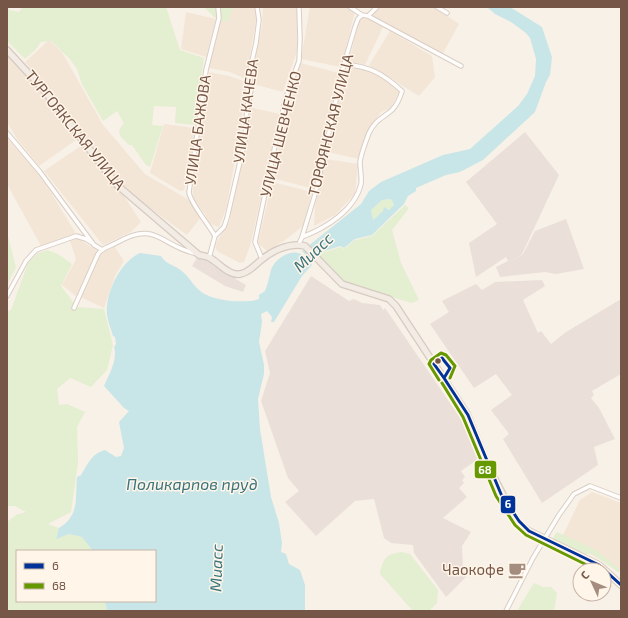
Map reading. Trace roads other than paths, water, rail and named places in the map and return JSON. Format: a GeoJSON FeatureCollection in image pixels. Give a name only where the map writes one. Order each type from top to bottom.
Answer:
{"type":"FeatureCollection","features":[{"type":"Feature","properties":{"kind":"main road","name":"ТУРГОЯКСКАЯ УЛИЦА"},"geometry":{"type":"LineString","coordinates":[[7,50],[43,89],[117,184],[199,255],[209,258],[228,271],[240,274],[247,272],[262,259],[282,248],[299,244]]}},
{"type":"Feature","properties":{"kind":"main road"},"geometry":{"type":"LineString","coordinates":[[299,244],[305,246],[342,284],[380,295],[389,299],[396,306],[467,414],[487,464],[520,525],[528,531],[599,565],[621,585]]}},
{"type":"Feature","properties":{"kind":"street","name":"УЛИЦА БАЖОВА"},"geometry":{"type":"LineString","coordinates":[[215,236],[206,219],[189,197],[189,192],[206,70],[219,18],[218,7]]}},
{"type":"Feature","properties":{"kind":"street","name":"УЛИЦА КАЧЕВА"},"geometry":{"type":"LineString","coordinates":[[209,258],[215,236],[224,227],[227,218],[245,140],[247,107],[251,90],[249,74],[256,43],[259,20],[257,7]]}},
{"type":"Feature","properties":{"kind":"street","name":"УЛИЦА ШЕВЧЕНКО"},"geometry":{"type":"LineString","coordinates":[[262,259],[255,242],[286,97],[299,61],[300,39],[298,7]]}},
{"type":"Feature","properties":{"kind":"street"},"geometry":{"type":"LineString","coordinates":[[350,7],[362,15],[368,16],[461,66]]}},
{"type":"Feature","properties":{"kind":"street"},"geometry":{"type":"LineString","coordinates":[[368,16],[377,7]]}},
{"type":"Feature","properties":{"kind":"street"},"geometry":{"type":"LineString","coordinates":[[437,7],[447,13]]}},
{"type":"Feature","properties":{"kind":"street","name":"ТОРФЯНСКАЯ УЛИЦА"},"geometry":{"type":"LineString","coordinates":[[299,244],[316,191],[344,64],[358,18],[362,15]]}},
{"type":"Feature","properties":{"kind":"street"},"geometry":{"type":"LineString","coordinates":[[302,237],[319,230],[348,208],[356,199],[361,182],[360,162],[369,134],[378,120],[396,105],[402,91],[389,79],[366,67],[344,64]]}},
{"type":"Feature","properties":{"kind":"street"},"geometry":{"type":"LineString","coordinates":[[7,133],[40,172],[94,245]]}},
{"type":"Feature","properties":{"kind":"street"},"geometry":{"type":"LineString","coordinates":[[74,308],[101,249],[129,236],[141,232],[150,234],[188,252],[199,255]]}},
{"type":"Feature","properties":{"kind":"street"},"geometry":{"type":"LineString","coordinates":[[7,296],[26,261],[36,250],[76,236],[86,239],[101,249]]}},
{"type":"Feature","properties":{"kind":"street"},"geometry":{"type":"LineString","coordinates":[[506,611],[544,538],[574,494],[590,486],[621,498]]}},
{"type":"Feature","properties":{"kind":"water","name":"Миасс"},"geometry":{"type":"Polygon","coordinates":[[[487,7],[510,7],[542,27],[552,57],[550,75],[535,112],[483,160],[460,172],[446,175],[416,188],[416,191],[408,196],[404,204],[372,235],[355,239],[344,248],[340,246],[325,251],[323,250],[311,260],[302,251],[361,204],[369,191],[381,182],[443,155],[470,149],[518,106],[527,94],[535,76],[536,59],[530,38],[526,33],[511,22],[495,14],[487,7]],[[382,200],[371,210],[373,220],[383,211],[384,207],[389,210],[394,205],[392,200],[382,200]]]}},
{"type":"Feature","properties":{"kind":"water","name":"Поликарпов пруд"},"geometry":{"type":"Polygon","coordinates":[[[140,253],[161,256],[163,259],[183,272],[204,294],[219,299],[237,301],[259,299],[259,295],[265,291],[275,262],[287,254],[301,254],[312,265],[302,276],[274,322],[271,322],[272,317],[267,311],[261,314],[262,322],[259,342],[264,365],[264,374],[258,399],[260,429],[271,497],[279,523],[282,543],[281,552],[286,554],[289,564],[300,570],[305,585],[305,611],[107,611],[105,602],[156,602],[156,550],[92,550],[82,537],[69,534],[56,539],[59,528],[66,523],[73,512],[76,499],[77,477],[81,475],[90,460],[96,454],[105,450],[116,457],[121,456],[124,448],[119,422],[129,411],[124,408],[104,386],[114,362],[114,347],[116,344],[115,337],[113,336],[108,320],[107,306],[108,297],[115,279],[126,263],[140,253]]]}},
{"type":"Feature","properties":{"kind":"place","name":"Чаокофе"},"geometry":{"type":"Point","coordinates":[517,570]}}]}
